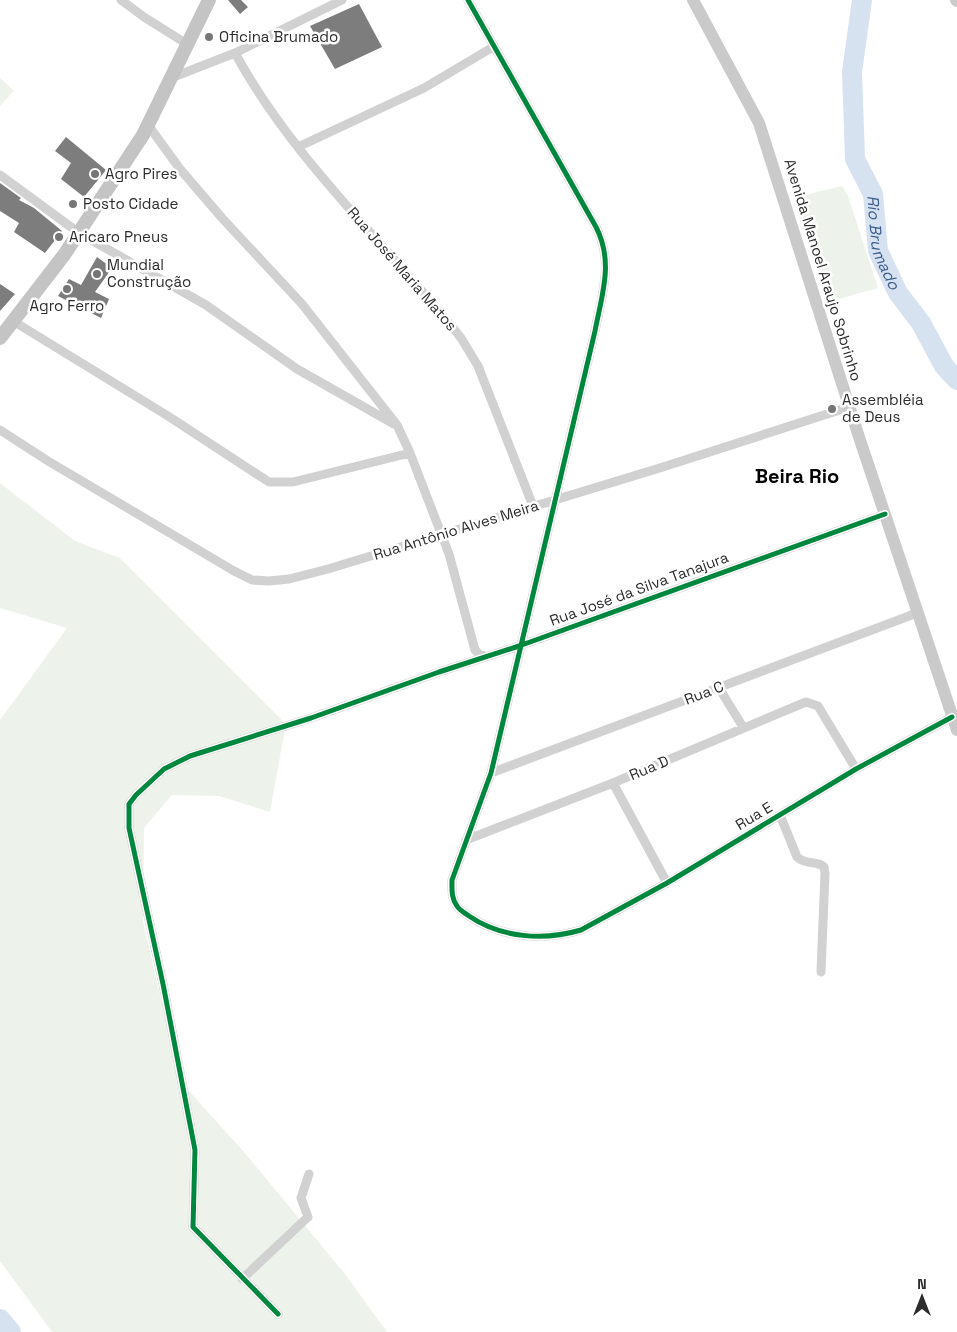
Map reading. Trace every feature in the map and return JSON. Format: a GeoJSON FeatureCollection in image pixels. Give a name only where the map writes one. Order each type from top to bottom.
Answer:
{"type":"FeatureCollection","features":[{"type":"Feature","properties":{"kind":"main road"},"geometry":{"type":"LineString","coordinates":[[0,338],[49,276],[79,233],[148,125],[208,0]]}},
{"type":"Feature","properties":{"kind":"street"},"geometry":{"type":"LineString","coordinates":[[121,0],[187,44]]}},
{"type":"Feature","properties":{"kind":"street"},"geometry":{"type":"LineString","coordinates":[[171,78],[235,53],[342,0]]}},
{"type":"Feature","properties":{"kind":"street"},"geometry":{"type":"LineString","coordinates":[[466,840],[490,773],[519,646],[556,500],[602,295],[606,252],[596,227],[468,0]]}},
{"type":"Feature","properties":{"kind":"street","name":"Avenida Manoel Araujo Sobrinho"},"geometry":{"type":"LineString","coordinates":[[693,0],[759,123],[884,514],[957,730]]}},
{"type":"Feature","properties":{"kind":"street"},"geometry":{"type":"LineString","coordinates":[[298,147],[424,88],[493,46]]}},
{"type":"Feature","properties":{"kind":"street","name":"Rua José Maria Matos"},"geometry":{"type":"LineString","coordinates":[[235,53],[260,96],[298,147],[461,338],[482,375],[533,506]]}},
{"type":"Feature","properties":{"kind":"street"},"geometry":{"type":"LineString","coordinates":[[148,125],[180,169],[222,218],[302,304],[397,425],[442,535],[475,650],[480,655],[485,656]]}},
{"type":"Feature","properties":{"kind":"street"},"geometry":{"type":"LineString","coordinates":[[0,176],[79,233],[206,305],[297,369],[397,425]]}},
{"type":"Feature","properties":{"kind":"street"},"geometry":{"type":"LineString","coordinates":[[13,321],[176,421],[269,482],[293,482],[410,453]]}},
{"type":"Feature","properties":{"kind":"street","name":"Rua Antônio Alves Meira"},"geometry":{"type":"LineString","coordinates":[[0,430],[48,461],[234,572],[252,580],[289,580],[556,500],[849,406]]}},
{"type":"Feature","properties":{"kind":"street","name":"Rua José da Silva Tanajura"},"geometry":{"type":"LineString","coordinates":[[278,1314],[193,1227],[195,1150],[163,984],[128,828],[129,804],[164,769],[190,756],[259,735],[485,656],[519,646],[884,514]]}},
{"type":"Feature","properties":{"kind":"street","name":"Rua C"},"geometry":{"type":"LineString","coordinates":[[490,773],[917,613]]}},
{"type":"Feature","properties":{"kind":"street"},"geometry":{"type":"LineString","coordinates":[[719,688],[743,727]]}},
{"type":"Feature","properties":{"kind":"street","name":"Rua D"},"geometry":{"type":"LineString","coordinates":[[466,840],[613,783],[806,702],[818,706],[856,769]]}},
{"type":"Feature","properties":{"kind":"street","name":"Rua E"},"geometry":{"type":"LineString","coordinates":[[466,840],[452,880],[452,896],[457,907],[475,920],[501,931],[541,936],[568,934],[606,917],[856,769],[952,717]]}},
{"type":"Feature","properties":{"kind":"street"},"geometry":{"type":"LineString","coordinates":[[613,783],[666,883]]}},
{"type":"Feature","properties":{"kind":"street"},"geometry":{"type":"LineString","coordinates":[[780,815],[796,857],[808,864],[822,864],[825,873],[821,972]]}},
{"type":"Feature","properties":{"kind":"street"},"geometry":{"type":"LineString","coordinates":[[242,1279],[308,1217],[301,1198],[309,1174]]}},
{"type":"Feature","properties":{"kind":"shaded area"},"geometry":{"type":"Polygon","coordinates":[[[0,78],[14,91],[0,106],[0,78]]]}},
{"type":"Feature","properties":{"kind":"shaded area"},"geometry":{"type":"Polygon","coordinates":[[[842,186],[848,196],[878,288],[828,302],[793,198],[842,186]]]}},
{"type":"Feature","properties":{"kind":"shaded area"},"geometry":{"type":"Polygon","coordinates":[[[0,483],[75,541],[120,558],[286,724],[270,812],[219,796],[172,795],[144,828],[143,921],[180,1081],[244,1152],[345,1274],[387,1332],[52,1332],[0,1261],[0,720],[67,628],[0,608],[0,483]]]}},
{"type":"Feature","properties":{"kind":"building"},"geometry":{"type":"Polygon","coordinates":[[[228,0],[241,0],[248,7],[240,14],[228,0]]]}},
{"type":"Feature","properties":{"kind":"building"},"geometry":{"type":"Polygon","coordinates":[[[359,4],[382,47],[335,69],[310,26],[359,4]]]}},
{"type":"Feature","properties":{"kind":"building"},"geometry":{"type":"Polygon","coordinates":[[[66,137],[106,170],[84,197],[61,179],[71,163],[55,151],[66,137]]]}},
{"type":"Feature","properties":{"kind":"building"},"geometry":{"type":"Polygon","coordinates":[[[0,183],[21,198],[19,200],[34,208],[62,231],[45,253],[14,232],[19,223],[0,211],[0,183]]]}},
{"type":"Feature","properties":{"kind":"building"},"geometry":{"type":"Polygon","coordinates":[[[97,257],[112,268],[95,292],[109,299],[101,318],[58,296],[69,279],[81,285],[97,257]]]}},
{"type":"Feature","properties":{"kind":"building"},"geometry":{"type":"Polygon","coordinates":[[[0,284],[15,294],[0,311],[0,284]]]}},
{"type":"Feature","properties":{"kind":"waterway","name":"Rio Brumado"},"geometry":{"type":"LineString","coordinates":[[862,0],[852,72],[855,159],[873,194],[878,251],[898,293],[921,323],[944,366],[957,380]]}},
{"type":"Feature","properties":{"kind":"waterway"},"geometry":{"type":"LineString","coordinates":[[0,1319],[11,1332]]}},
{"type":"Feature","properties":{"kind":"cycle path"},"geometry":{"type":"LineString","coordinates":[[468,0],[596,227],[604,253],[605,278],[595,331],[491,773],[452,880],[455,903],[461,910],[481,923],[509,933],[552,936],[581,930],[667,883],[856,769],[952,717]]}},
{"type":"Feature","properties":{"kind":"cycle path"},"geometry":{"type":"LineString","coordinates":[[278,1314],[193,1227],[195,1150],[163,984],[129,828],[129,804],[164,769],[190,756],[311,718],[439,672],[519,646],[885,514]]}},
{"type":"Feature","properties":{"kind":"place","name":"Oficina Brumado"},"geometry":{"type":"Point","coordinates":[209,37]}},
{"type":"Feature","properties":{"kind":"place","name":"Agro Pires"},"geometry":{"type":"Point","coordinates":[95,174]}},
{"type":"Feature","properties":{"kind":"place","name":"Posto Cidade"},"geometry":{"type":"Point","coordinates":[73,204]}},
{"type":"Feature","properties":{"kind":"place","name":"Aricaro Pneus"},"geometry":{"type":"Point","coordinates":[59,237]}},
{"type":"Feature","properties":{"kind":"place","name":"Mundial Construção"},"geometry":{"type":"Point","coordinates":[97,274]}},
{"type":"Feature","properties":{"kind":"place","name":"Agro Ferro"},"geometry":{"type":"Point","coordinates":[67,289]}},
{"type":"Feature","properties":{"kind":"place","name":"Assembléia de Deus"},"geometry":{"type":"Point","coordinates":[832,409]}},
{"type":"Feature","properties":{"kind":"district","name":"Beira Rio"},"geometry":{"type":"Point","coordinates":[797,476]}}]}
